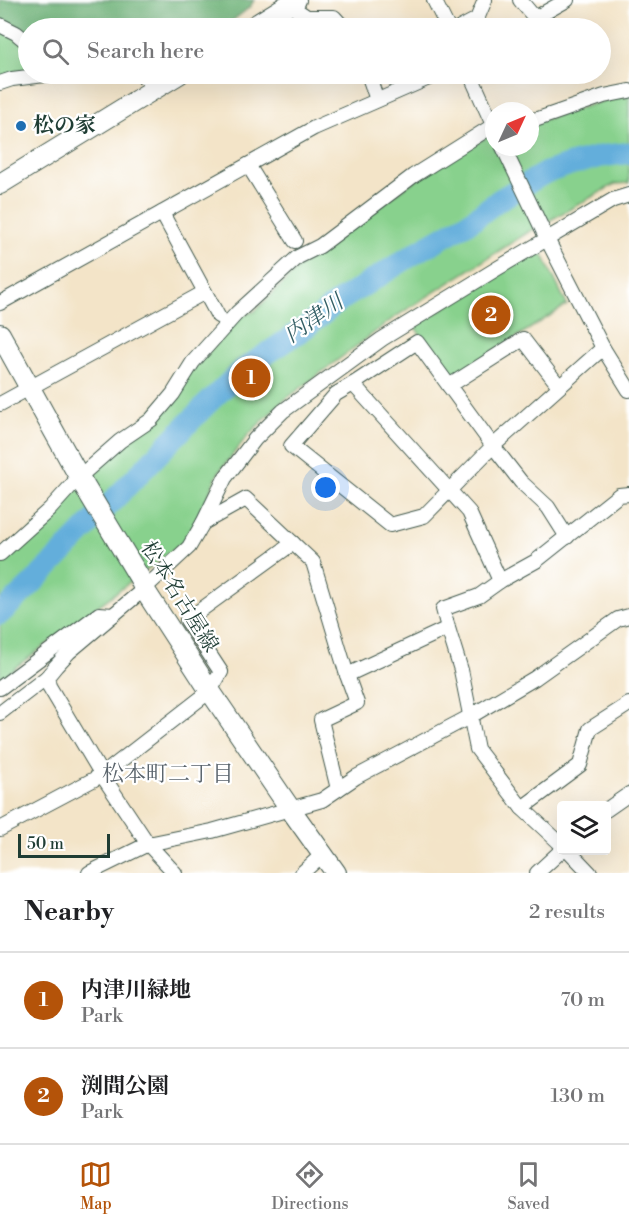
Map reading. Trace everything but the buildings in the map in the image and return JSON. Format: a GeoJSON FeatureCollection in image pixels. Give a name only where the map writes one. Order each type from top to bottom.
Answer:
{"type":"FeatureCollection","features":[{"type":"Feature","properties":{"kind":"main road"},"geometry":{"type":"LineString","coordinates":[[266,18],[286,4]]}},
{"type":"Feature","properties":{"kind":"main road"},"geometry":{"type":"LineString","coordinates":[[0,184],[159,85]]}},
{"type":"Feature","properties":{"kind":"main road","name":"松本名古屋線"},"geometry":{"type":"LineString","coordinates":[[0,333],[141,583],[210,691],[336,873]]}},
{"type":"Feature","properties":{"kind":"street"},"geometry":{"type":"LineString","coordinates":[[434,0],[443,18]]}},
{"type":"Feature","properties":{"kind":"street"},"geometry":{"type":"LineString","coordinates":[[477,18],[485,0]]}},
{"type":"Feature","properties":{"kind":"street"},"geometry":{"type":"LineString","coordinates":[[520,0],[535,18],[567,0]]}},
{"type":"Feature","properties":{"kind":"street"},"geometry":{"type":"LineString","coordinates":[[286,4],[307,17],[335,18]]}},
{"type":"Feature","properties":{"kind":"street"},"geometry":{"type":"LineString","coordinates":[[0,25],[18,35]]}},
{"type":"Feature","properties":{"kind":"street"},"geometry":{"type":"LineString","coordinates":[[0,83],[18,78]]}},
{"type":"Feature","properties":{"kind":"street"},"geometry":{"type":"LineString","coordinates":[[371,84],[377,100]]}},
{"type":"Feature","properties":{"kind":"street"},"geometry":{"type":"LineString","coordinates":[[0,303],[314,128],[415,84]]}},
{"type":"Feature","properties":{"kind":"street"},"geometry":{"type":"LineString","coordinates":[[475,84],[485,106]]}},
{"type":"Feature","properties":{"kind":"street"},"geometry":{"type":"LineString","coordinates":[[539,119],[604,96],[629,91]]}},
{"type":"Feature","properties":{"kind":"street"},"geometry":{"type":"LineString","coordinates":[[0,554],[120,441],[151,420],[173,394],[193,362],[237,313],[298,257],[320,246],[413,176],[485,132]]}},
{"type":"Feature","properties":{"kind":"street"},"geometry":{"type":"LineString","coordinates":[[508,156],[547,239],[603,348],[629,390]]}},
{"type":"Feature","properties":{"kind":"street"},"geometry":{"type":"LineString","coordinates":[[248,165],[295,241]]}},
{"type":"Feature","properties":{"kind":"street"},"geometry":{"type":"LineString","coordinates":[[0,713],[47,677],[69,652],[113,615],[141,583],[189,547],[225,478],[255,439],[283,411],[382,339],[613,200],[629,195]]}},
{"type":"Feature","properties":{"kind":"street"},"geometry":{"type":"LineString","coordinates":[[162,213],[218,316]]}},
{"type":"Feature","properties":{"kind":"street"},"geometry":{"type":"LineString","coordinates":[[0,404],[205,292]]}},
{"type":"Feature","properties":{"kind":"street"},"geometry":{"type":"LineString","coordinates":[[449,386],[523,339],[559,386]]}},
{"type":"Feature","properties":{"kind":"street"},"geometry":{"type":"LineString","coordinates":[[567,537],[548,507],[521,482],[493,446],[417,342],[336,394],[291,446],[390,525],[424,516],[493,446],[603,348]]}},
{"type":"Feature","properties":{"kind":"street"},"geometry":{"type":"LineString","coordinates":[[353,384],[469,512],[500,582]]}},
{"type":"Feature","properties":{"kind":"street"},"geometry":{"type":"LineString","coordinates":[[557,840],[522,808],[477,749],[462,670],[443,609],[479,596],[536,561],[619,495],[629,494]]}},
{"type":"Feature","properties":{"kind":"street"},"geometry":{"type":"LineString","coordinates":[[203,524],[246,499],[313,562],[357,703],[321,720],[338,789]]}},
{"type":"Feature","properties":{"kind":"street"},"geometry":{"type":"LineString","coordinates":[[0,538],[1,540],[19,533],[22,535]]}},
{"type":"Feature","properties":{"kind":"street"},"geometry":{"type":"LineString","coordinates":[[0,829],[102,775],[210,691],[221,672],[188,620],[293,543]]}},
{"type":"Feature","properties":{"kind":"street"},"geometry":{"type":"LineString","coordinates":[[0,688],[99,614],[113,615]]}},
{"type":"Feature","properties":{"kind":"street"},"geometry":{"type":"LineString","coordinates":[[89,873],[148,844],[212,831],[322,800],[356,777],[471,716],[535,678],[618,619],[629,616]]}},
{"type":"Feature","properties":{"kind":"street"},"geometry":{"type":"LineString","coordinates":[[347,675],[448,628]]}},
{"type":"Feature","properties":{"kind":"street"},"geometry":{"type":"LineString","coordinates":[[47,677],[49,686],[102,775],[148,844],[174,873]]}},
{"type":"Feature","properties":{"kind":"street"},"geometry":{"type":"LineString","coordinates":[[522,808],[580,765],[590,729],[629,704]]}},
{"type":"Feature","properties":{"kind":"street"},"geometry":{"type":"LineString","coordinates":[[611,807],[628,796]]}},
{"type":"Feature","properties":{"kind":"street"},"geometry":{"type":"LineString","coordinates":[[537,873],[557,854]]}},
{"type":"Feature","properties":{"kind":"street"},"geometry":{"type":"LineString","coordinates":[[302,873],[322,855]]}},
{"type":"Feature","properties":{"kind":"street"},"geometry":{"type":"LineString","coordinates":[[573,855],[590,873]]}},
{"type":"Feature","properties":{"kind":"green space"},"geometry":{"type":"Polygon","coordinates":[[[0,0],[254,0],[250,7],[236,18],[18,18],[18,31],[0,20],[0,0]]]}},
{"type":"Feature","properties":{"kind":"green space"},"geometry":{"type":"Polygon","coordinates":[[[0,27],[18,39],[18,74],[0,79],[0,27]]]}},
{"type":"Feature","properties":{"kind":"green space"},"geometry":{"type":"Polygon","coordinates":[[[629,96],[629,183],[615,184],[527,233],[395,317],[282,402],[248,435],[219,472],[188,539],[0,679],[0,558],[53,511],[241,316],[255,311],[300,266],[408,185],[485,138],[485,156],[539,156],[539,121],[612,98],[629,96]]]}},
{"type":"Feature","properties":{"kind":"green space"},"geometry":{"type":"Polygon","coordinates":[[[540,249],[567,305],[452,378],[414,326],[540,249]]]}},
{"type":"Feature","properties":{"kind":"waterway","name":"内津川"},"geometry":{"type":"LineString","coordinates":[[0,614],[241,371],[305,328],[338,302],[545,173],[603,156],[629,153]]}},
{"type":"Feature","properties":{"kind":"place","name":"松の家"},"geometry":{"type":"Point","coordinates":[21,126]}},
{"type":"Feature","properties":{"kind":"place","name":"渕間公園"},"geometry":{"type":"Point","coordinates":[491,315]}},
{"type":"Feature","properties":{"kind":"place","name":"内津川緑地"},"geometry":{"type":"Point","coordinates":[251,378]}},
{"type":"Feature","properties":{"kind":"district","name":"松本町二丁目"},"geometry":{"type":"Point","coordinates":[168,774]}}]}
